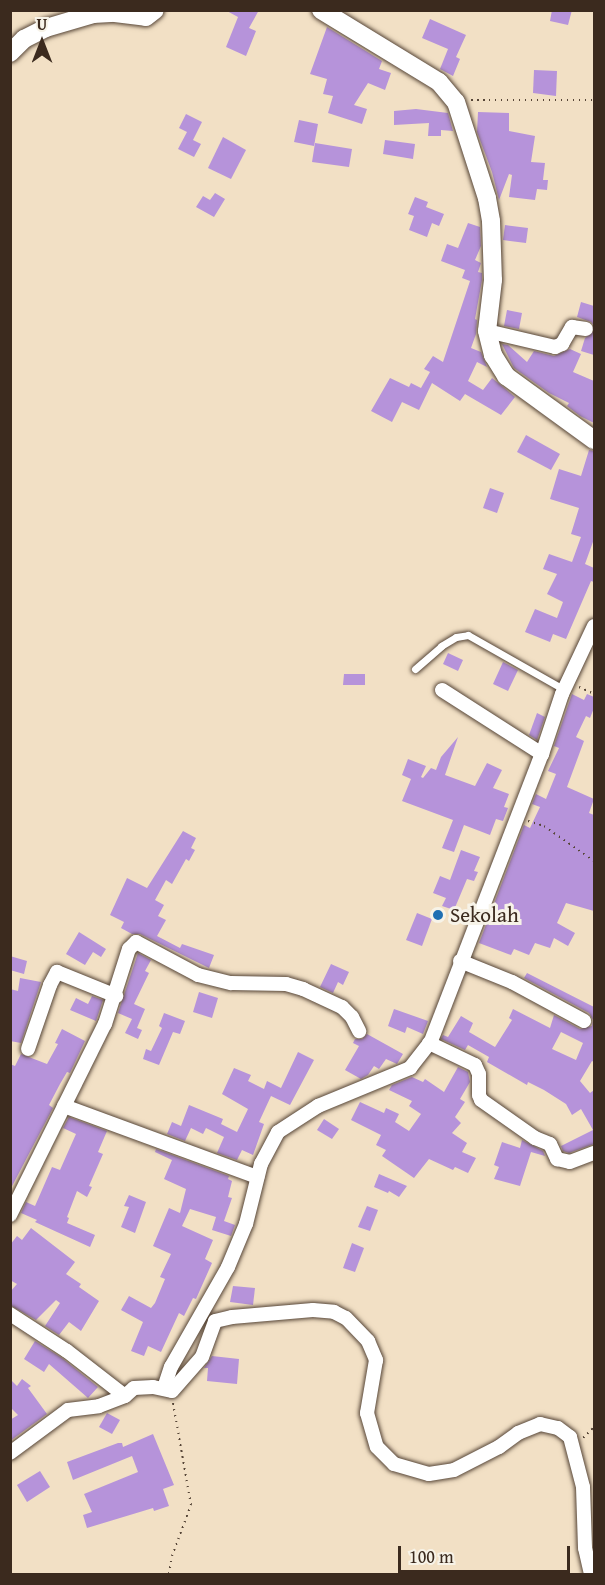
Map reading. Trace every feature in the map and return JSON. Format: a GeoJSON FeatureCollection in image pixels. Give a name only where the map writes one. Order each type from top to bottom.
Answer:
{"type":"FeatureCollection","features":[{"type":"Feature","properties":{"kind":"street"},"geometry":{"type":"LineString","coordinates":[[10,53],[24,39],[46,28],[93,14],[115,13],[146,17],[155,10]]}},
{"type":"Feature","properties":{"kind":"street"},"geometry":{"type":"LineString","coordinates":[[321,10],[348,18],[439,82],[456,102],[487,198],[491,221],[493,280],[487,331],[493,355],[506,376],[594,440]]}},
{"type":"Feature","properties":{"kind":"street"},"geometry":{"type":"LineString","coordinates":[[487,331],[555,347],[562,344],[572,327],[586,329]]}},
{"type":"Feature","properties":{"kind":"street"},"geometry":{"type":"LineString","coordinates":[[168,1390],[171,1367],[211,1300],[237,1248],[246,1224],[257,1177],[268,1148],[278,1132],[295,1119],[337,1097],[410,1068],[429,1043],[487,899],[567,686],[594,626]]}},
{"type":"Feature","properties":{"kind":"street"},"geometry":{"type":"LineString","coordinates":[[442,690],[543,754]]}},
{"type":"Feature","properties":{"kind":"street"},"geometry":{"type":"LineString","coordinates":[[10,1215],[105,1024],[131,945],[139,942],[198,975],[231,983],[286,984],[303,989],[342,1007],[352,1017],[360,1031]]}},
{"type":"Feature","properties":{"kind":"street"},"geometry":{"type":"LineString","coordinates":[[460,962],[512,982],[584,1021]]}},
{"type":"Feature","properties":{"kind":"street"},"geometry":{"type":"LineString","coordinates":[[28,1049],[57,972],[116,996]]}},
{"type":"Feature","properties":{"kind":"street"},"geometry":{"type":"LineString","coordinates":[[429,1043],[475,1065],[479,1074],[479,1095],[482,1100],[535,1138],[550,1143],[557,1159],[570,1162],[594,1153]]}},
{"type":"Feature","properties":{"kind":"street"},"geometry":{"type":"LineString","coordinates":[[64,1106],[257,1177]]}},
{"type":"Feature","properties":{"kind":"street"},"geometry":{"type":"LineString","coordinates":[[10,1453],[68,1410],[99,1406],[125,1396],[134,1388],[168,1390],[202,1357],[215,1321],[232,1317],[313,1310],[334,1312],[346,1318],[368,1341],[376,1360],[367,1413],[377,1447],[394,1464],[429,1474],[448,1472],[467,1465],[518,1433],[540,1424],[558,1428],[570,1437],[574,1445],[583,1487],[585,1548],[591,1575]]}},
{"type":"Feature","properties":{"kind":"street"},"geometry":{"type":"LineString","coordinates":[[10,1314],[67,1351],[125,1396]]}},
{"type":"Feature","properties":{"kind":"lane"},"geometry":{"type":"LineString","coordinates":[[415,669],[441,646],[456,637],[468,635],[567,686]]}},
{"type":"Feature","properties":{"kind":"path"},"geometry":{"type":"LineString","coordinates":[[456,102],[476,99],[497,102],[594,100]]}},
{"type":"Feature","properties":{"kind":"path"},"geometry":{"type":"LineString","coordinates":[[567,686],[594,694]]}},
{"type":"Feature","properties":{"kind":"path"},"geometry":{"type":"LineString","coordinates":[[516,818],[544,826],[594,861]]}},
{"type":"Feature","properties":{"kind":"path"},"geometry":{"type":"LineString","coordinates":[[168,1390],[191,1505],[172,1556],[169,1575]]}},
{"type":"Feature","properties":{"kind":"path"},"geometry":{"type":"LineString","coordinates":[[574,1445],[594,1426]]}},
{"type":"Feature","properties":{"kind":"building"},"geometry":{"type":"Polygon","coordinates":[[[225,10],[259,10],[249,28],[256,31],[246,56],[226,47],[238,17],[225,10]]]}},
{"type":"Feature","properties":{"kind":"building"},"geometry":{"type":"Polygon","coordinates":[[[552,10],[572,10],[568,25],[550,21],[552,10]]]}},
{"type":"Feature","properties":{"kind":"building"},"geometry":{"type":"Polygon","coordinates":[[[430,19],[466,35],[456,57],[460,59],[453,76],[440,69],[448,49],[422,38],[430,19]]]}},
{"type":"Feature","properties":{"kind":"building"},"geometry":{"type":"Polygon","coordinates":[[[327,27],[382,61],[379,69],[391,73],[385,90],[368,83],[354,105],[367,109],[362,124],[328,113],[333,96],[323,94],[327,79],[310,74],[327,27]]]}},
{"type":"Feature","properties":{"kind":"building"},"geometry":{"type":"Polygon","coordinates":[[[534,70],[557,71],[556,96],[533,93],[534,70]]]}},
{"type":"Feature","properties":{"kind":"building"},"geometry":{"type":"Polygon","coordinates":[[[416,109],[448,113],[453,131],[441,130],[441,136],[428,136],[429,123],[394,125],[394,111],[416,109]]]}},
{"type":"Feature","properties":{"kind":"building"},"geometry":{"type":"Polygon","coordinates":[[[478,112],[509,113],[509,131],[535,136],[531,162],[545,163],[543,180],[548,180],[547,190],[537,189],[535,200],[509,197],[512,175],[509,174],[499,200],[492,172],[477,132],[478,112]]]}},
{"type":"Feature","properties":{"kind":"building"},"geometry":{"type":"Polygon","coordinates":[[[186,114],[202,122],[193,140],[201,144],[194,157],[178,149],[187,132],[179,128],[186,114]]]}},
{"type":"Feature","properties":{"kind":"building"},"geometry":{"type":"Polygon","coordinates":[[[299,120],[318,124],[314,146],[294,142],[299,120]]]}},
{"type":"Feature","properties":{"kind":"building"},"geometry":{"type":"Polygon","coordinates":[[[223,137],[246,150],[231,179],[208,168],[223,137]]]}},
{"type":"Feature","properties":{"kind":"building"},"geometry":{"type":"Polygon","coordinates":[[[385,140],[415,144],[413,159],[383,154],[385,140]]]}},
{"type":"Feature","properties":{"kind":"building"},"geometry":{"type":"Polygon","coordinates":[[[315,143],[352,149],[349,167],[312,162],[315,143]]]}},
{"type":"Feature","properties":{"kind":"building"},"geometry":{"type":"Polygon","coordinates":[[[215,193],[225,199],[214,217],[196,207],[203,196],[210,200],[215,193]]]}},
{"type":"Feature","properties":{"kind":"building"},"geometry":{"type":"Polygon","coordinates":[[[415,197],[428,202],[426,207],[444,214],[439,226],[432,223],[427,237],[409,230],[414,216],[408,214],[415,197]]]}},
{"type":"Feature","properties":{"kind":"building"},"geometry":{"type":"Polygon","coordinates":[[[468,223],[480,227],[481,246],[475,260],[481,263],[478,272],[482,273],[475,319],[477,320],[476,334],[471,348],[481,352],[487,367],[477,362],[468,381],[483,390],[492,378],[515,397],[501,415],[465,394],[460,401],[432,383],[419,410],[402,402],[392,422],[371,411],[390,378],[409,387],[411,383],[421,388],[430,372],[424,369],[433,356],[443,362],[470,281],[462,278],[465,270],[441,261],[447,244],[458,248],[468,223]]]}},
{"type":"Feature","properties":{"kind":"building"},"geometry":{"type":"Polygon","coordinates":[[[505,225],[528,228],[526,243],[503,240],[505,225]]]}},
{"type":"Feature","properties":{"kind":"building"},"geometry":{"type":"Polygon","coordinates":[[[581,302],[594,306],[594,326],[591,322],[577,317],[581,302]]]}},
{"type":"Feature","properties":{"kind":"building"},"geometry":{"type":"Polygon","coordinates":[[[507,310],[522,313],[519,329],[504,326],[507,310]]]}},
{"type":"Feature","properties":{"kind":"building"},"geometry":{"type":"Polygon","coordinates":[[[594,331],[594,355],[581,351],[585,338],[594,331]]]}},
{"type":"Feature","properties":{"kind":"building"},"geometry":{"type":"Polygon","coordinates":[[[502,344],[508,345],[527,362],[534,351],[554,356],[570,349],[581,354],[573,372],[594,381],[594,423],[567,406],[569,403],[549,393],[514,368],[502,344]]]}},
{"type":"Feature","properties":{"kind":"building"},"geometry":{"type":"Polygon","coordinates":[[[526,435],[560,454],[551,470],[517,452],[526,435]]]}},
{"type":"Feature","properties":{"kind":"building"},"geometry":{"type":"Polygon","coordinates":[[[589,450],[594,451],[594,539],[585,564],[594,568],[594,582],[591,581],[566,639],[553,634],[550,642],[525,632],[535,609],[557,618],[563,602],[547,594],[557,574],[543,569],[549,554],[572,562],[581,537],[571,534],[579,508],[550,499],[559,469],[581,476],[589,450]]]}},
{"type":"Feature","properties":{"kind":"building"},"geometry":{"type":"Polygon","coordinates":[[[490,488],[504,493],[497,513],[483,508],[490,488]]]}},
{"type":"Feature","properties":{"kind":"building"},"geometry":{"type":"Polygon","coordinates":[[[448,653],[463,660],[458,671],[443,664],[448,653]]]}},
{"type":"Feature","properties":{"kind":"building"},"geometry":{"type":"Polygon","coordinates":[[[503,662],[518,670],[508,691],[493,684],[503,662]]]}},
{"type":"Feature","properties":{"kind":"building"},"geometry":{"type":"Polygon","coordinates":[[[344,674],[365,674],[365,685],[343,685],[344,674]]]}},
{"type":"Feature","properties":{"kind":"building"},"geometry":{"type":"Polygon","coordinates":[[[572,694],[584,700],[587,694],[594,697],[594,708],[590,718],[586,716],[576,737],[584,741],[567,787],[594,799],[589,813],[594,815],[594,911],[566,903],[557,923],[575,933],[568,946],[554,938],[550,948],[535,943],[529,955],[514,949],[511,955],[479,943],[524,825],[530,828],[540,807],[532,804],[536,794],[546,799],[556,774],[548,771],[559,748],[554,746],[572,694]]]}},
{"type":"Feature","properties":{"kind":"building"},"geometry":{"type":"Polygon","coordinates":[[[537,713],[545,717],[537,740],[529,735],[537,713]]]}},
{"type":"Feature","properties":{"kind":"building"},"geometry":{"type":"Polygon","coordinates":[[[458,737],[445,775],[475,786],[487,763],[502,770],[493,788],[509,794],[504,807],[508,808],[503,821],[496,819],[490,835],[464,825],[454,852],[442,848],[453,820],[402,801],[411,779],[402,775],[408,759],[426,766],[421,777],[423,778],[431,768],[436,770],[441,757],[458,737]]]}},
{"type":"Feature","properties":{"kind":"building"},"geometry":{"type":"Polygon","coordinates":[[[183,831],[196,838],[191,848],[195,850],[189,861],[186,859],[172,884],[166,880],[155,900],[164,905],[158,916],[166,920],[157,936],[180,948],[182,944],[214,955],[209,968],[140,934],[132,934],[121,928],[124,922],[110,915],[127,878],[147,888],[183,831]]]}},
{"type":"Feature","properties":{"kind":"building"},"geometry":{"type":"Polygon","coordinates":[[[461,850],[480,857],[474,871],[478,872],[474,881],[467,879],[454,910],[442,906],[446,898],[433,893],[440,876],[450,880],[461,850]]]}},
{"type":"Feature","properties":{"kind":"building"},"geometry":{"type":"Polygon","coordinates":[[[417,913],[432,919],[422,946],[406,940],[417,913]]]}},
{"type":"Feature","properties":{"kind":"building"},"geometry":{"type":"Polygon","coordinates":[[[79,932],[106,949],[101,957],[93,952],[85,965],[66,954],[79,932]]]}},
{"type":"Feature","properties":{"kind":"building"},"geometry":{"type":"Polygon","coordinates":[[[138,953],[151,960],[145,971],[149,973],[134,1004],[145,1009],[137,1028],[142,1030],[138,1039],[125,1033],[132,1019],[118,1013],[138,953]]]}},
{"type":"Feature","properties":{"kind":"building"},"geometry":{"type":"Polygon","coordinates":[[[10,956],[27,961],[24,974],[10,970],[10,956]]]}},
{"type":"Feature","properties":{"kind":"building"},"geometry":{"type":"Polygon","coordinates":[[[331,964],[349,972],[343,985],[338,982],[333,993],[320,987],[331,964]]]}},
{"type":"Feature","properties":{"kind":"building"},"geometry":{"type":"Polygon","coordinates":[[[527,973],[594,1007],[594,1062],[592,1061],[580,1081],[590,1093],[594,1090],[594,1144],[569,1153],[563,1151],[561,1146],[593,1130],[581,1109],[572,1115],[566,1104],[544,1090],[528,1082],[527,1085],[487,1062],[489,1057],[468,1045],[465,1050],[441,1039],[443,1035],[448,1037],[461,1016],[473,1023],[469,1032],[495,1047],[512,1020],[509,1018],[513,1009],[550,1028],[554,1015],[580,1029],[592,1026],[593,1020],[589,1013],[524,978],[527,973]],[[561,1032],[552,1049],[576,1060],[583,1043],[561,1032]]]}},
{"type":"Feature","properties":{"kind":"building"},"geometry":{"type":"Polygon","coordinates":[[[20,978],[41,982],[21,1043],[10,1041],[10,989],[18,991],[20,978]]]}},
{"type":"Feature","properties":{"kind":"building"},"geometry":{"type":"Polygon","coordinates":[[[199,992],[218,998],[212,1018],[193,1012],[199,992]]]}},
{"type":"Feature","properties":{"kind":"building"},"geometry":{"type":"Polygon","coordinates":[[[92,996],[103,1000],[96,1021],[70,1010],[76,998],[88,1004],[92,996]]]}},
{"type":"Feature","properties":{"kind":"building"},"geometry":{"type":"Polygon","coordinates":[[[394,1009],[428,1021],[423,1034],[407,1027],[405,1033],[388,1026],[394,1009]]]}},
{"type":"Feature","properties":{"kind":"building"},"geometry":{"type":"Polygon","coordinates":[[[164,1013],[185,1021],[180,1034],[173,1032],[159,1065],[143,1059],[146,1049],[151,1051],[162,1028],[159,1026],[164,1013]]]}},
{"type":"Feature","properties":{"kind":"building"},"geometry":{"type":"Polygon","coordinates":[[[62,1029],[85,1041],[70,1073],[67,1072],[49,1105],[53,1108],[10,1190],[10,1064],[15,1066],[21,1054],[47,1064],[58,1044],[55,1043],[62,1029]]]}},
{"type":"Feature","properties":{"kind":"building"},"geometry":{"type":"Polygon","coordinates":[[[367,1034],[403,1054],[397,1064],[386,1059],[379,1069],[374,1066],[368,1075],[361,1079],[345,1070],[359,1046],[353,1043],[355,1039],[362,1039],[367,1034]]]}},
{"type":"Feature","properties":{"kind":"building"},"geometry":{"type":"Polygon","coordinates":[[[298,1052],[314,1060],[290,1105],[271,1096],[259,1122],[264,1124],[253,1155],[242,1150],[237,1160],[217,1153],[224,1137],[206,1128],[203,1134],[191,1128],[185,1141],[167,1134],[172,1122],[181,1126],[189,1105],[223,1119],[221,1124],[237,1132],[248,1109],[222,1094],[234,1068],[251,1075],[248,1081],[264,1089],[267,1081],[281,1088],[298,1052]]]}},
{"type":"Feature","properties":{"kind":"building"},"geometry":{"type":"Polygon","coordinates":[[[458,1067],[468,1072],[470,1082],[460,1099],[465,1102],[455,1117],[461,1123],[452,1133],[467,1143],[462,1152],[476,1158],[468,1173],[455,1167],[453,1170],[429,1159],[414,1178],[382,1156],[386,1150],[376,1145],[381,1135],[351,1120],[360,1102],[384,1113],[386,1108],[399,1114],[395,1122],[409,1131],[421,1114],[409,1106],[412,1101],[389,1090],[392,1085],[412,1077],[423,1082],[425,1079],[444,1092],[458,1067]]]}},
{"type":"Feature","properties":{"kind":"building"},"geometry":{"type":"Polygon","coordinates":[[[69,1117],[107,1131],[98,1152],[103,1154],[89,1186],[92,1187],[87,1197],[77,1191],[67,1217],[69,1218],[67,1223],[95,1235],[90,1247],[35,1222],[37,1220],[21,1213],[26,1202],[35,1206],[52,1167],[60,1170],[76,1134],[63,1128],[69,1117]]]}},
{"type":"Feature","properties":{"kind":"building"},"geometry":{"type":"Polygon","coordinates":[[[324,1119],[339,1129],[332,1139],[317,1130],[324,1119]]]}},
{"type":"Feature","properties":{"kind":"building"},"geometry":{"type":"Polygon","coordinates":[[[522,1140],[543,1151],[545,1156],[531,1152],[520,1186],[494,1179],[499,1167],[494,1165],[502,1142],[520,1148],[522,1140]]]}},
{"type":"Feature","properties":{"kind":"building"},"geometry":{"type":"Polygon","coordinates":[[[156,1149],[229,1176],[228,1179],[232,1181],[228,1197],[232,1198],[224,1221],[235,1225],[231,1236],[212,1230],[216,1217],[190,1209],[182,1226],[213,1240],[205,1259],[212,1263],[196,1299],[193,1298],[184,1316],[179,1313],[161,1352],[148,1346],[144,1356],[131,1351],[143,1322],[121,1310],[129,1296],[151,1308],[155,1303],[165,1279],[160,1277],[171,1254],[153,1246],[169,1208],[180,1213],[186,1189],[164,1179],[172,1160],[155,1152],[156,1149]]]}},
{"type":"Feature","properties":{"kind":"building"},"geometry":{"type":"Polygon","coordinates":[[[379,1174],[407,1186],[399,1197],[389,1191],[388,1193],[374,1187],[379,1174]]]}},
{"type":"Feature","properties":{"kind":"building"},"geometry":{"type":"Polygon","coordinates":[[[129,1195],[146,1202],[135,1233],[121,1227],[129,1207],[124,1206],[129,1195]]]}},
{"type":"Feature","properties":{"kind":"building"},"geometry":{"type":"Polygon","coordinates":[[[367,1206],[378,1210],[370,1231],[358,1227],[367,1206]]]}},
{"type":"Feature","properties":{"kind":"building"},"geometry":{"type":"Polygon","coordinates":[[[31,1228],[75,1262],[66,1274],[81,1284],[79,1287],[99,1301],[81,1331],[69,1322],[59,1335],[45,1326],[60,1303],[56,1300],[36,1320],[10,1305],[10,1292],[17,1284],[10,1280],[10,1245],[17,1236],[22,1240],[31,1228]]]}},
{"type":"Feature","properties":{"kind":"building"},"geometry":{"type":"Polygon","coordinates":[[[352,1243],[364,1248],[355,1272],[343,1268],[352,1243]]]}},
{"type":"Feature","properties":{"kind":"building"},"geometry":{"type":"Polygon","coordinates":[[[233,1286],[255,1288],[253,1305],[230,1302],[233,1286]]]}},
{"type":"Feature","properties":{"kind":"building"},"geometry":{"type":"Polygon","coordinates":[[[35,1341],[62,1358],[98,1387],[88,1398],[49,1364],[44,1372],[24,1359],[35,1341]]]}},
{"type":"Feature","properties":{"kind":"building"},"geometry":{"type":"Polygon","coordinates":[[[212,1356],[239,1359],[237,1384],[207,1381],[208,1368],[204,1368],[212,1356]]]}},
{"type":"Feature","properties":{"kind":"building"},"geometry":{"type":"Polygon","coordinates":[[[10,1379],[17,1386],[22,1379],[31,1386],[28,1388],[47,1414],[10,1441],[10,1420],[18,1415],[10,1407],[10,1379]]]}},
{"type":"Feature","properties":{"kind":"building"},"geometry":{"type":"Polygon","coordinates":[[[107,1413],[120,1420],[112,1434],[99,1427],[107,1413]]]}},
{"type":"Feature","properties":{"kind":"building"},"geometry":{"type":"Polygon","coordinates":[[[153,1434],[174,1485],[163,1489],[169,1506],[154,1511],[153,1508],[87,1528],[83,1515],[92,1512],[84,1494],[138,1472],[132,1456],[73,1480],[67,1462],[118,1443],[122,1443],[123,1447],[153,1434]]]}},
{"type":"Feature","properties":{"kind":"building"},"geometry":{"type":"Polygon","coordinates":[[[40,1471],[50,1487],[27,1502],[17,1485],[40,1471]]]}},
{"type":"Feature","properties":{"kind":"place","name":"Sekolah"},"geometry":{"type":"Point","coordinates":[438,915]}}]}
